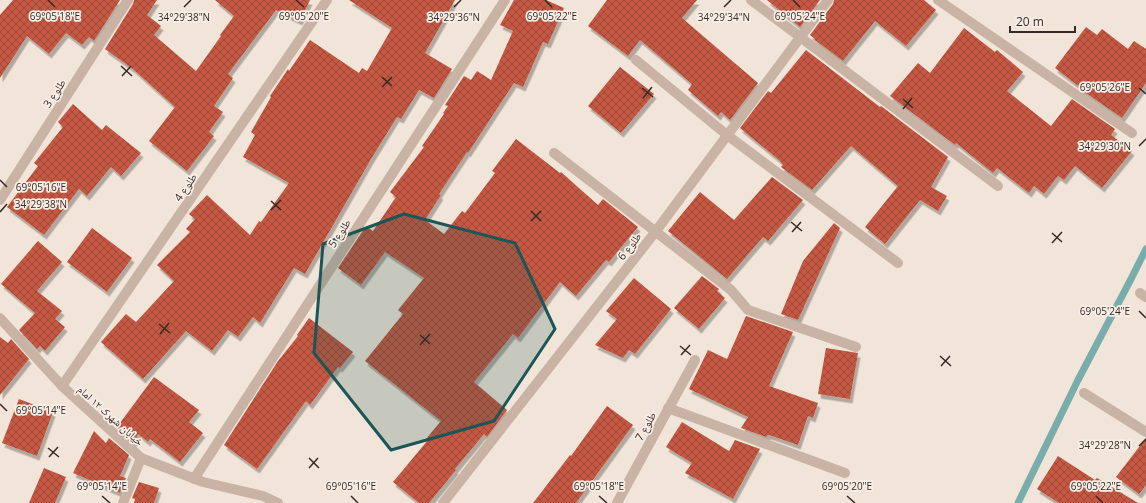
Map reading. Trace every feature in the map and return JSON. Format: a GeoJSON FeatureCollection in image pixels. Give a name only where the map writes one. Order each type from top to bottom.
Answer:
{"type":"FeatureCollection","features":[{"type":"Feature","properties":{"kind":"street","name":"طلوع 3"},"geometry":{"type":"LineString","coordinates":[[0,200],[128,0]]}},
{"type":"Feature","properties":{"kind":"street","name":"طلوع 4"},"geometry":{"type":"LineString","coordinates":[[62,386],[327,0]]}},
{"type":"Feature","properties":{"kind":"street","name":"طلوع 5"},"geometry":{"type":"LineString","coordinates":[[194,479],[505,0]]}},
{"type":"Feature","properties":{"kind":"street"},"geometry":{"type":"LineString","coordinates":[[751,0],[998,186]]}},
{"type":"Feature","properties":{"kind":"street","name":"طلوع 6"},"geometry":{"type":"LineString","coordinates":[[443,503],[656,231],[828,0]]}},
{"type":"Feature","properties":{"kind":"street"},"geometry":{"type":"LineString","coordinates":[[938,0],[1132,133]]}},
{"type":"Feature","properties":{"kind":"street"},"geometry":{"type":"LineString","coordinates":[[636,60],[727,135],[898,263]]}},
{"type":"Feature","properties":{"kind":"street"},"geometry":{"type":"LineString","coordinates":[[554,153],[732,290],[748,310],[856,347]]}},
{"type":"Feature","properties":{"kind":"street","name":"خیابان شهرک ۱۲ امام"},"geometry":{"type":"LineString","coordinates":[[0,318],[62,386],[141,458],[203,482],[262,496],[278,503]]}},
{"type":"Feature","properties":{"kind":"street","name":"طلوع 7"},"geometry":{"type":"LineString","coordinates":[[617,503],[695,360]]}},
{"type":"Feature","properties":{"kind":"street"},"geometry":{"type":"LineString","coordinates":[[1084,393],[1146,432]]}},
{"type":"Feature","properties":{"kind":"street"},"geometry":{"type":"LineString","coordinates":[[668,408],[845,473]]}},
{"type":"Feature","properties":{"kind":"street"},"geometry":{"type":"LineString","coordinates":[[123,503],[141,458]]}},
{"type":"Feature","properties":{"kind":"highlighted area"},"geometry":{"type":"Polygon","coordinates":[[[404,214],[515,243],[555,329],[494,421],[391,450],[314,353],[323,244],[404,214]]]}},
{"type":"Feature","properties":{"kind":"building"},"geometry":{"type":"Polygon","coordinates":[[[13,0],[120,0],[94,41],[89,37],[82,45],[66,33],[49,54],[27,36],[0,78],[0,15],[13,0]]]}},
{"type":"Feature","properties":{"kind":"building"},"geometry":{"type":"Polygon","coordinates":[[[134,0],[157,0],[147,15],[161,26],[154,35],[196,71],[234,16],[215,0],[310,0],[300,21],[276,10],[228,74],[233,78],[214,106],[223,112],[209,132],[214,136],[187,171],[149,141],[175,107],[133,69],[105,49],[134,0]]]}},
{"type":"Feature","properties":{"kind":"building"},"geometry":{"type":"Polygon","coordinates":[[[349,0],[455,0],[425,53],[452,69],[434,98],[419,90],[401,119],[397,117],[305,274],[294,268],[260,323],[253,317],[238,337],[228,330],[212,351],[186,331],[143,379],[101,342],[126,314],[136,322],[174,281],[157,265],[190,232],[186,229],[195,219],[189,214],[207,195],[250,235],[259,221],[261,222],[289,183],[243,157],[255,135],[251,132],[271,97],[270,96],[288,69],[289,71],[310,40],[359,73],[362,68],[367,71],[392,28],[349,0]]]}},
{"type":"Feature","properties":{"kind":"building"},"geometry":{"type":"Polygon","coordinates":[[[514,0],[546,0],[564,8],[548,44],[543,42],[523,87],[514,83],[439,194],[441,195],[425,220],[444,234],[462,211],[465,213],[495,173],[492,171],[516,139],[560,173],[561,172],[598,205],[603,199],[638,227],[609,262],[606,260],[576,296],[560,282],[518,338],[513,334],[474,382],[507,410],[487,437],[484,434],[429,503],[419,503],[393,482],[428,440],[426,439],[441,421],[365,361],[403,314],[398,310],[424,278],[385,252],[361,285],[338,268],[364,229],[365,230],[367,227],[373,231],[396,197],[390,192],[424,147],[422,146],[448,106],[445,105],[464,76],[471,80],[477,71],[491,80],[513,31],[500,25],[514,0]]]}},
{"type":"Feature","properties":{"kind":"building"},"geometry":{"type":"Polygon","coordinates":[[[607,0],[697,0],[682,18],[758,83],[730,120],[721,112],[718,116],[688,90],[692,84],[640,40],[628,56],[588,26],[607,0]]]}},
{"type":"Feature","properties":{"kind":"building"},"geometry":{"type":"Polygon","coordinates":[[[767,0],[820,0],[800,27],[767,0]]]}},
{"type":"Feature","properties":{"kind":"building"},"geometry":{"type":"Polygon","coordinates":[[[834,0],[924,0],[936,10],[906,46],[875,21],[843,61],[810,35],[833,4],[834,0]]]}},
{"type":"Feature","properties":{"kind":"building"},"geometry":{"type":"Polygon","coordinates":[[[1086,27],[1097,35],[1102,29],[1128,49],[1134,41],[1146,49],[1146,83],[1122,118],[1080,89],[1081,88],[1055,68],[1086,27]]]}},
{"type":"Feature","properties":{"kind":"building"},"geometry":{"type":"Polygon","coordinates":[[[964,28],[995,52],[997,50],[1023,72],[1007,91],[1051,126],[1072,99],[1115,129],[1111,135],[1132,151],[1102,188],[1075,166],[1064,180],[1058,176],[1044,194],[1034,186],[1029,193],[997,168],[993,173],[956,143],[955,145],[890,96],[918,63],[930,73],[964,28]]]}},
{"type":"Feature","properties":{"kind":"building"},"geometry":{"type":"Polygon","coordinates":[[[806,50],[948,157],[931,187],[947,196],[938,211],[920,200],[885,244],[865,227],[898,186],[851,146],[812,190],[781,167],[783,165],[779,160],[740,128],[768,91],[771,93],[806,50]]]}},
{"type":"Feature","properties":{"kind":"building"},"geometry":{"type":"Polygon","coordinates":[[[620,67],[654,94],[621,133],[588,106],[620,67]]]}},
{"type":"Feature","properties":{"kind":"building"},"geometry":{"type":"Polygon","coordinates":[[[73,104],[102,130],[106,125],[141,153],[121,176],[111,167],[87,196],[79,189],[44,235],[7,207],[38,166],[34,163],[63,127],[58,122],[73,104]]]}},
{"type":"Feature","properties":{"kind":"building"},"geometry":{"type":"Polygon","coordinates":[[[772,177],[803,200],[768,241],[763,237],[727,279],[668,231],[700,192],[734,220],[772,177]]]}},
{"type":"Feature","properties":{"kind":"building"},"geometry":{"type":"Polygon","coordinates":[[[834,223],[840,228],[798,320],[781,314],[803,261],[834,223]]]}},
{"type":"Feature","properties":{"kind":"building"},"geometry":{"type":"Polygon","coordinates":[[[92,228],[132,258],[107,292],[67,262],[92,228]]]}},
{"type":"Feature","properties":{"kind":"building"},"geometry":{"type":"Polygon","coordinates":[[[38,241],[62,262],[37,291],[62,311],[55,319],[65,327],[45,351],[40,346],[37,349],[19,330],[35,313],[1,284],[38,241]]]}},
{"type":"Feature","properties":{"kind":"building"},"geometry":{"type":"Polygon","coordinates":[[[702,276],[719,289],[717,291],[725,298],[699,329],[674,308],[702,276]]]}},
{"type":"Feature","properties":{"kind":"building"},"geometry":{"type":"Polygon","coordinates":[[[634,278],[671,309],[635,354],[629,350],[623,358],[595,345],[617,319],[606,311],[634,278]]]}},
{"type":"Feature","properties":{"kind":"building"},"geometry":{"type":"Polygon","coordinates":[[[746,316],[793,332],[769,386],[818,403],[813,418],[808,416],[798,445],[769,435],[766,437],[741,428],[748,417],[689,389],[708,350],[727,359],[746,316]]]}},
{"type":"Feature","properties":{"kind":"building"},"geometry":{"type":"Polygon","coordinates":[[[309,318],[353,352],[340,368],[338,367],[310,405],[306,401],[257,469],[224,445],[278,361],[298,336],[297,335],[309,318]]]}},
{"type":"Feature","properties":{"kind":"building"},"geometry":{"type":"Polygon","coordinates":[[[0,337],[8,343],[11,339],[29,359],[0,395],[0,337]]]}},
{"type":"Feature","properties":{"kind":"building"},"geometry":{"type":"Polygon","coordinates":[[[826,348],[858,353],[850,399],[818,394],[826,348]]]}},
{"type":"Feature","properties":{"kind":"building"},"geometry":{"type":"Polygon","coordinates":[[[154,377],[199,410],[189,422],[203,433],[180,462],[150,439],[148,442],[138,434],[134,443],[117,427],[154,377]]]}},
{"type":"Feature","properties":{"kind":"building"},"geometry":{"type":"Polygon","coordinates":[[[19,399],[53,412],[37,456],[2,443],[19,399]]]}},
{"type":"Feature","properties":{"kind":"building"},"geometry":{"type":"Polygon","coordinates":[[[607,406],[633,425],[576,503],[533,503],[570,455],[571,456],[607,406]]]}},
{"type":"Feature","properties":{"kind":"building"},"geometry":{"type":"Polygon","coordinates":[[[682,422],[729,451],[735,440],[760,449],[733,499],[685,473],[692,463],[666,447],[682,422]]]}},
{"type":"Feature","properties":{"kind":"building"},"geometry":{"type":"Polygon","coordinates":[[[94,431],[106,443],[109,438],[129,455],[120,476],[126,478],[120,493],[73,473],[94,431]]]}},
{"type":"Feature","properties":{"kind":"building"},"geometry":{"type":"Polygon","coordinates":[[[1146,438],[1146,485],[1139,494],[1116,477],[1146,438]]]}},
{"type":"Feature","properties":{"kind":"building"},"geometry":{"type":"Polygon","coordinates":[[[1058,456],[1095,480],[1097,478],[1138,503],[1059,503],[1037,489],[1058,456]]]}},
{"type":"Feature","properties":{"kind":"building"},"geometry":{"type":"Polygon","coordinates":[[[44,468],[66,477],[55,503],[29,503],[44,468]]]}},
{"type":"Feature","properties":{"kind":"building"},"geometry":{"type":"Polygon","coordinates":[[[139,482],[159,488],[154,503],[134,503],[135,499],[132,498],[139,482]]]}},
{"type":"Feature","properties":{"kind":"waterway"},"geometry":{"type":"LineString","coordinates":[[1018,503],[1078,380],[1146,249]]}}]}
